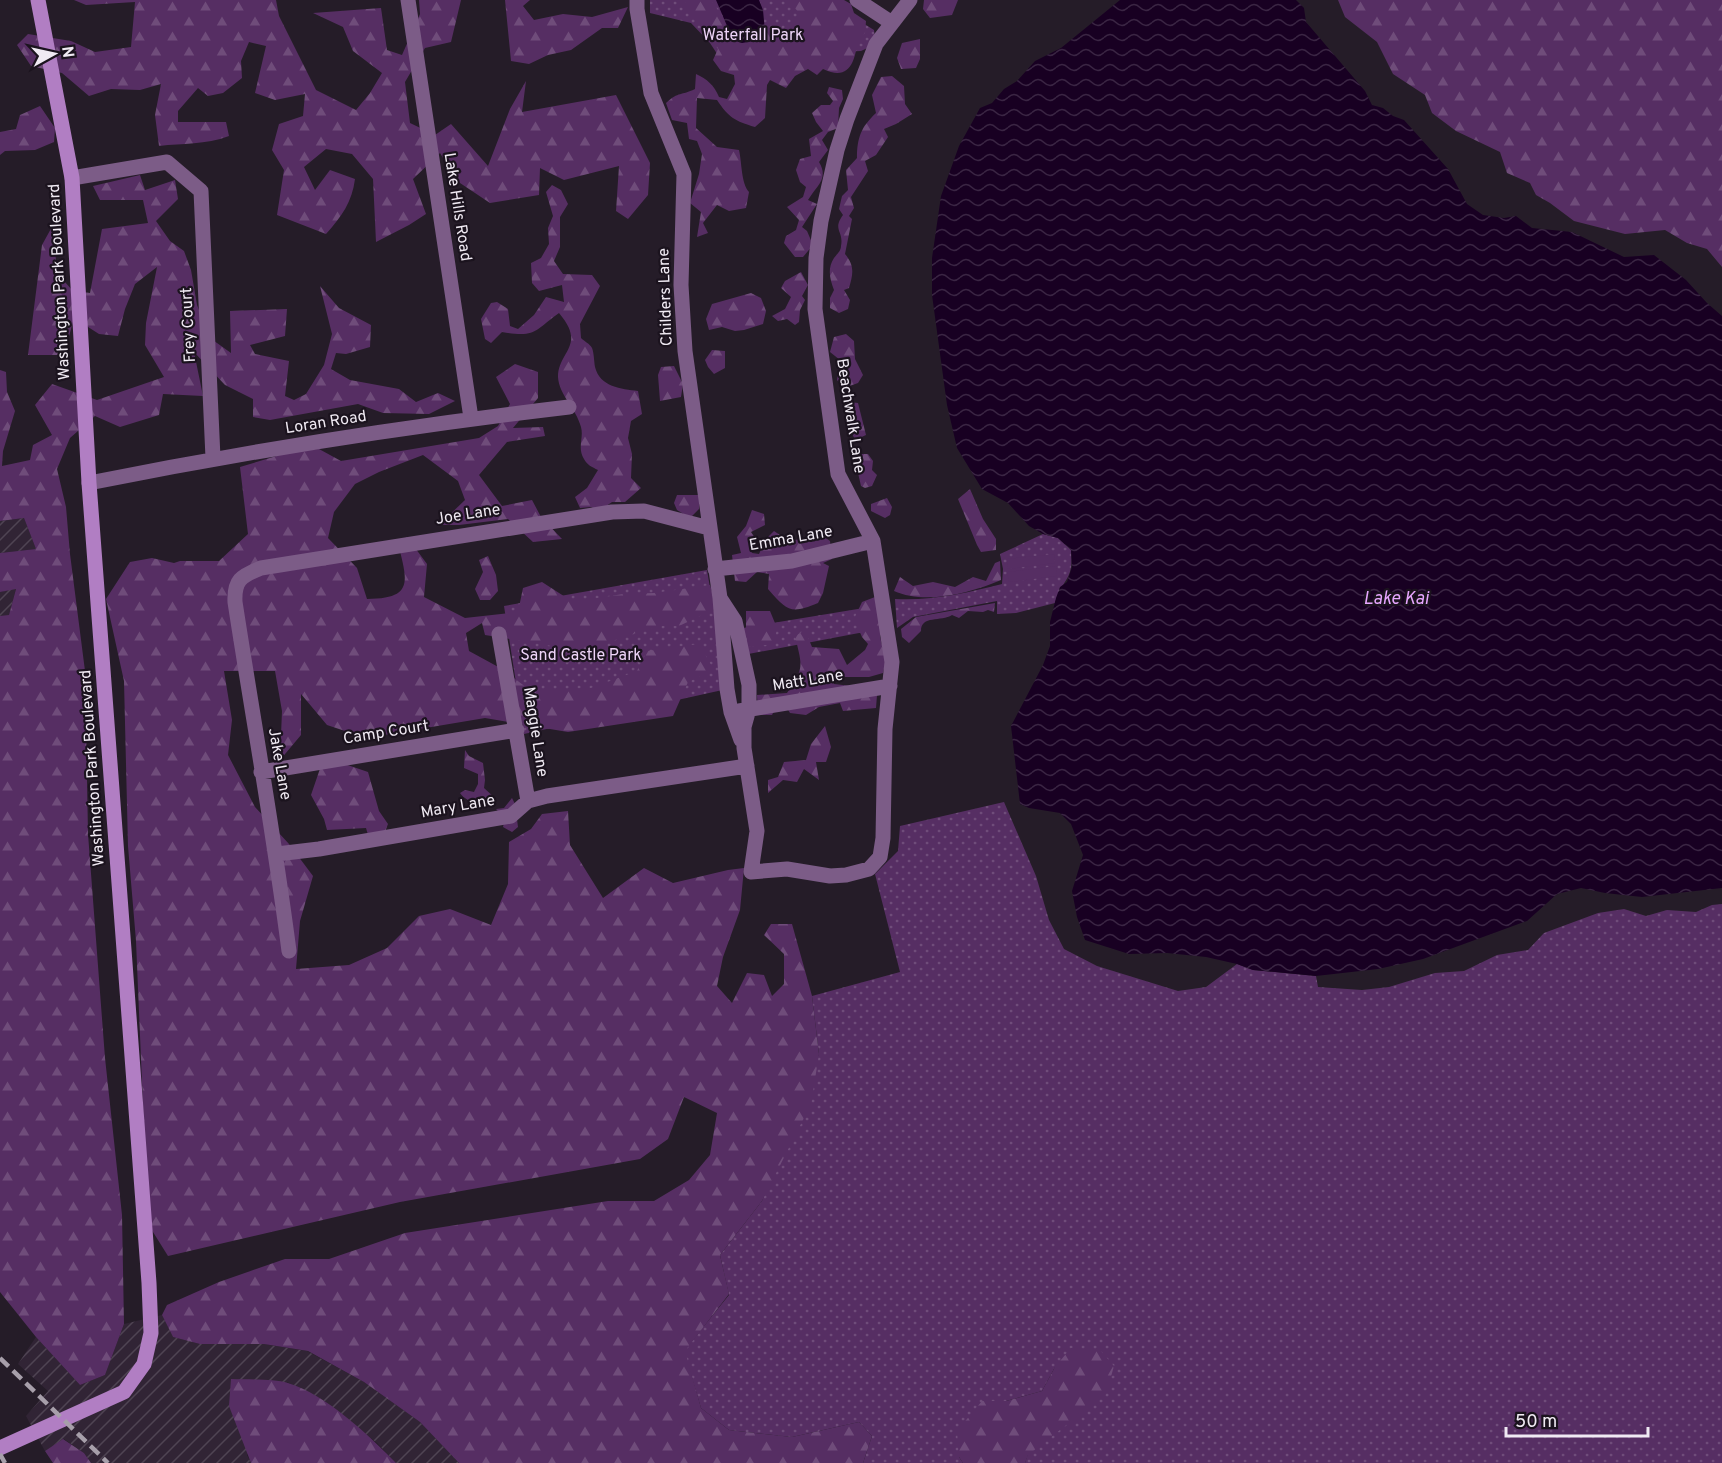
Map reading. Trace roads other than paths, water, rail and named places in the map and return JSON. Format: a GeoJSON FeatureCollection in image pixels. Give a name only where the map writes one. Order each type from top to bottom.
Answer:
{"type":"FeatureCollection","features":[{"type":"Feature","properties":{"kind":"street","name":"Washington Park Boulevard"},"geometry":{"type":"LineString","coordinates":[[0,1448],[124,1392],[144,1364],[151,1333],[89,483],[72,178],[38,0]]}},
{"type":"Feature","properties":{"kind":"street","name":"Lake Hills Road"},"geometry":{"type":"LineString","coordinates":[[408,0],[471,418]]}},
{"type":"Feature","properties":{"kind":"street","name":"Childers Lane"},"geometry":{"type":"LineString","coordinates":[[637,0],[651,93],[684,174],[681,285],[685,351],[720,598],[726,689],[731,712],[744,748]]}},
{"type":"Feature","properties":{"kind":"street"},"geometry":{"type":"LineString","coordinates":[[857,0],[892,23]]}},
{"type":"Feature","properties":{"kind":"street","name":"Beachwalk Lane"},"geometry":{"type":"LineString","coordinates":[[751,872],[787,869],[830,876],[846,875],[869,869],[880,857],[883,838],[885,729],[892,662],[873,541],[838,474],[815,309],[816,258],[821,221],[837,150],[876,44],[910,0]]}},
{"type":"Feature","properties":{"kind":"street","name":"Frey Court"},"geometry":{"type":"LineString","coordinates":[[72,178],[167,162],[201,191],[213,458]]}},
{"type":"Feature","properties":{"kind":"street","name":"Loran Road"},"geometry":{"type":"LineString","coordinates":[[89,483],[213,458],[471,418],[569,407]]}},
{"type":"Feature","properties":{"kind":"street","name":"Joe Lane"},"geometry":{"type":"LineString","coordinates":[[237,584],[250,573],[261,568],[612,512],[645,511],[709,528]]}},
{"type":"Feature","properties":{"kind":"street","name":"Emma Lane"},"geometry":{"type":"LineString","coordinates":[[715,569],[792,561],[873,541]]}},
{"type":"Feature","properties":{"kind":"street","name":"Jake Lane"},"geometry":{"type":"LineString","coordinates":[[237,584],[235,603],[261,771],[277,854],[289,951]]}},
{"type":"Feature","properties":{"kind":"street","name":"Childers Lane"},"geometry":{"type":"LineString","coordinates":[[720,598],[735,621],[749,685],[749,709],[744,727],[744,748],[757,831],[751,872]]}},
{"type":"Feature","properties":{"kind":"street","name":"Maggie Lane"},"geometry":{"type":"LineString","coordinates":[[499,634],[528,801]]}},
{"type":"Feature","properties":{"kind":"street","name":"Matt Lane"},"geometry":{"type":"LineString","coordinates":[[731,712],[890,686]]}},
{"type":"Feature","properties":{"kind":"street","name":"Camp Court"},"geometry":{"type":"LineString","coordinates":[[261,771],[517,730]]}},
{"type":"Feature","properties":{"kind":"street","name":"Mary Lane"},"geometry":{"type":"LineString","coordinates":[[277,854],[511,816],[528,801],[547,796],[747,766]]}},
{"type":"Feature","properties":{"kind":"water"},"geometry":{"type":"Polygon","coordinates":[[[716,0],[759,0],[763,10],[765,32],[759,40],[742,43],[733,40],[716,0]]]}},
{"type":"Feature","properties":{"kind":"water","name":"Lake Kai"},"geometry":{"type":"Polygon","coordinates":[[[1120,0],[1296,0],[1304,8],[1306,22],[1365,91],[1372,105],[1383,108],[1393,116],[1404,120],[1448,169],[1467,204],[1483,215],[1504,218],[1516,216],[1532,228],[1572,232],[1624,257],[1654,255],[1686,280],[1722,316],[1722,888],[1642,897],[1581,888],[1557,894],[1527,921],[1423,959],[1378,969],[1316,976],[1253,970],[1206,957],[1167,953],[1129,954],[1085,940],[1077,917],[1072,891],[1083,855],[1071,824],[1060,813],[1029,808],[1020,804],[1011,726],[1043,665],[1050,646],[1050,622],[1060,587],[1067,582],[1072,567],[1071,550],[1058,538],[1043,534],[1029,526],[1008,503],[982,489],[957,448],[947,405],[932,295],[932,258],[941,196],[959,146],[980,108],[992,103],[1035,61],[1061,48],[1120,0]]]}},
{"type":"Feature","properties":{"kind":"railway"},"geometry":{"type":"LineString","coordinates":[[0,1358],[108,1463]]}},
{"type":"Feature","properties":{"kind":"railway"},"geometry":{"type":"LineString","coordinates":[[0,1454],[5,1463]]}},
{"type":"Feature","properties":{"kind":"park label","name":"Waterfall Park"},"geometry":{"type":"Point","coordinates":[753,36]}},
{"type":"Feature","properties":{"kind":"park label","name":"Sand Castle Park"},"geometry":{"type":"Point","coordinates":[581,656]}}]}
